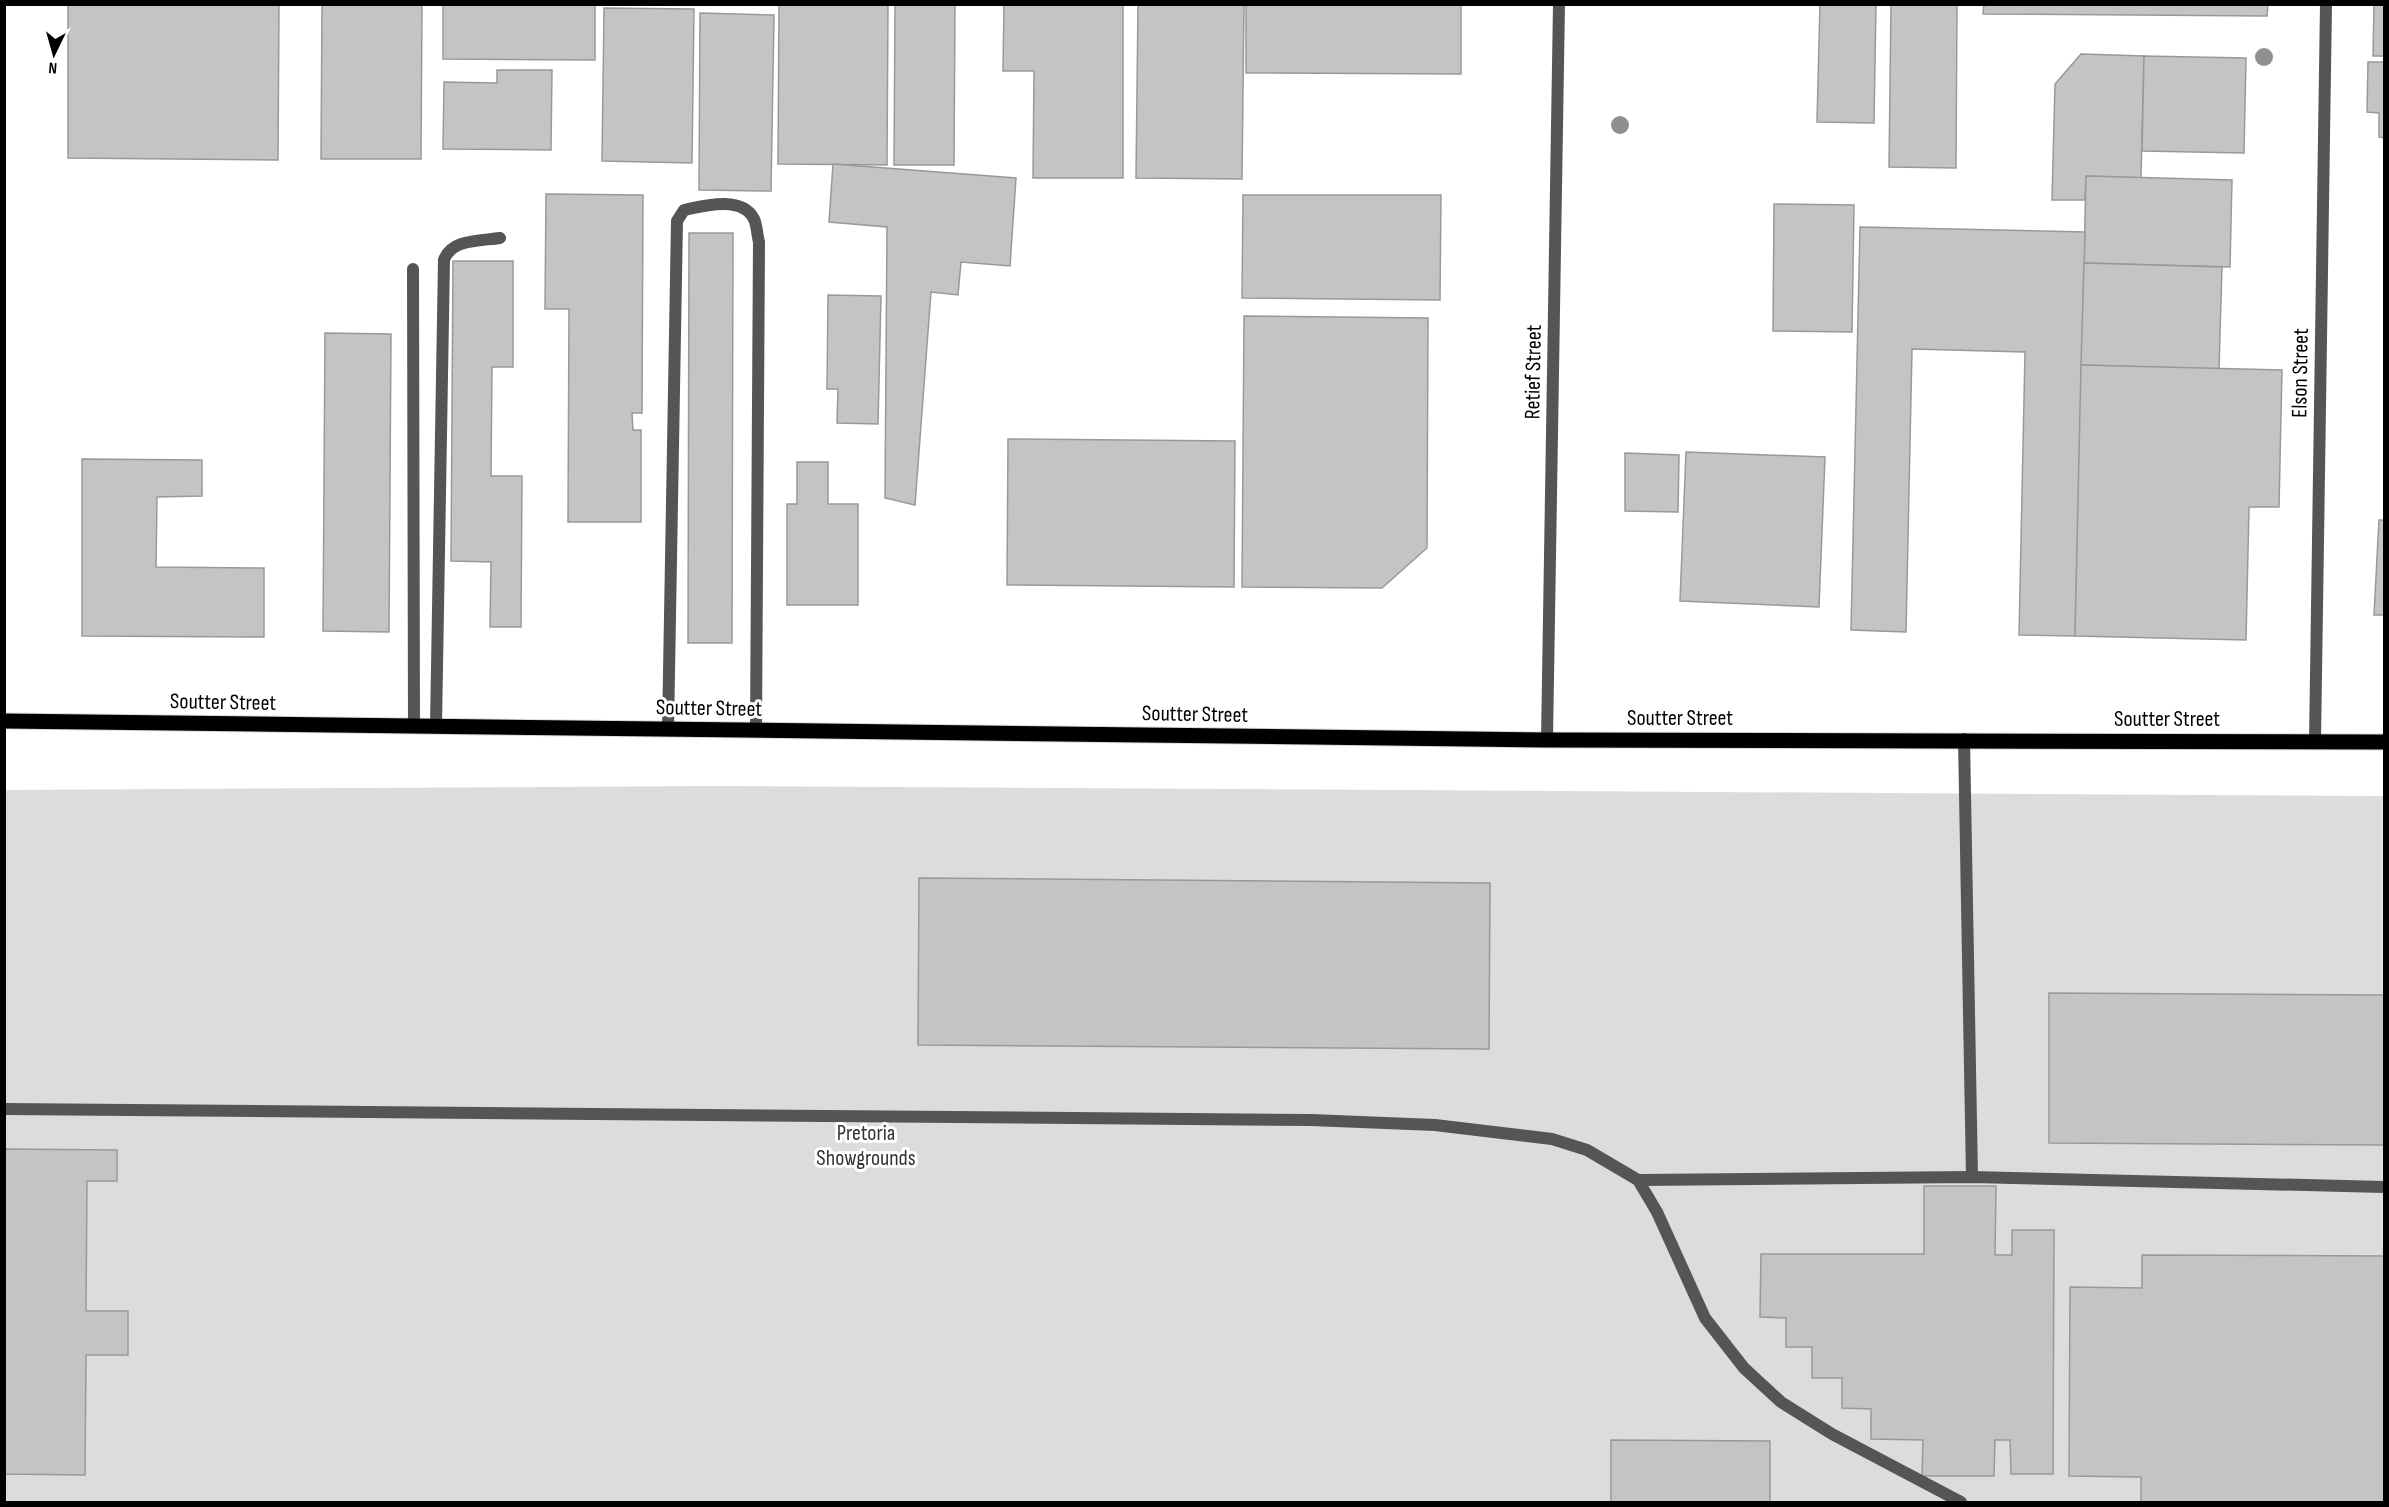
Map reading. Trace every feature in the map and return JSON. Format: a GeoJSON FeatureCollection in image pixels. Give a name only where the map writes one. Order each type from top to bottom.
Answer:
{"type":"FeatureCollection","features":[{"type":"Feature","properties":{"kind":"main road","name":"Soutter Street"},"geometry":{"type":"LineString","coordinates":[[4,721],[1547,740],[1964,739],[2385,742]]}},
{"type":"Feature","properties":{"kind":"street","name":"Retief Street"},"geometry":{"type":"LineString","coordinates":[[1547,740],[1559,4]]}},
{"type":"Feature","properties":{"kind":"street","name":"Elson Street"},"geometry":{"type":"LineString","coordinates":[[2315,742],[2326,4]]}},
{"type":"Feature","properties":{"kind":"street"},"geometry":{"type":"LineString","coordinates":[[668,729],[677,221],[684,210],[713,203],[742,208],[753,218],[759,242],[756,730]]}},
{"type":"Feature","properties":{"kind":"street"},"geometry":{"type":"LineString","coordinates":[[436,726],[444,260],[447,251],[456,245],[500,238]]}},
{"type":"Feature","properties":{"kind":"street"},"geometry":{"type":"LineString","coordinates":[[413,269],[414,726]]}},
{"type":"Feature","properties":{"kind":"street"},"geometry":{"type":"LineString","coordinates":[[1964,739],[1972,1177]]}},
{"type":"Feature","properties":{"kind":"street"},"geometry":{"type":"LineString","coordinates":[[4,1109],[1311,1120],[1435,1125],[1552,1138],[1587,1150],[1638,1180],[1657,1212],[1705,1318],[1744,1368],[1781,1402],[1832,1434],[1961,1503]]}},
{"type":"Feature","properties":{"kind":"street"},"geometry":{"type":"LineString","coordinates":[[1638,1180],[1972,1177],[2385,1187]]}},
{"type":"Feature","properties":{"kind":"green space","name":"Pretoria Showgrounds"},"geometry":{"type":"Polygon","coordinates":[[[714,786],[2384,796],[2384,1502],[5,1502],[4,790],[714,786]]]}},
{"type":"Feature","properties":{"kind":"building"},"geometry":{"type":"Polygon","coordinates":[[[68,4],[279,4],[278,160],[68,158],[68,4]]]}},
{"type":"Feature","properties":{"kind":"building"},"geometry":{"type":"Polygon","coordinates":[[[322,4],[422,4],[421,159],[321,159],[322,4]]]}},
{"type":"Feature","properties":{"kind":"building"},"geometry":{"type":"Polygon","coordinates":[[[443,4],[595,4],[595,60],[443,59],[443,4]]]}},
{"type":"Feature","properties":{"kind":"building"},"geometry":{"type":"Polygon","coordinates":[[[779,4],[888,4],[887,165],[778,164],[779,4]]]}},
{"type":"Feature","properties":{"kind":"building"},"geometry":{"type":"Polygon","coordinates":[[[895,4],[955,4],[954,165],[894,165],[895,4]]]}},
{"type":"Feature","properties":{"kind":"building"},"geometry":{"type":"Polygon","coordinates":[[[1004,4],[1123,4],[1123,178],[1033,178],[1034,71],[1003,71],[1004,4]]]}},
{"type":"Feature","properties":{"kind":"building"},"geometry":{"type":"Polygon","coordinates":[[[1138,4],[1244,4],[1242,179],[1136,178],[1138,4]]]}},
{"type":"Feature","properties":{"kind":"building"},"geometry":{"type":"Polygon","coordinates":[[[1246,4],[1461,4],[1461,74],[1246,73],[1246,4]]]}},
{"type":"Feature","properties":{"kind":"building"},"geometry":{"type":"Polygon","coordinates":[[[1820,4],[1876,4],[1874,123],[1817,122],[1820,4]]]}},
{"type":"Feature","properties":{"kind":"building"},"geometry":{"type":"Polygon","coordinates":[[[1891,4],[1957,4],[1956,168],[1889,167],[1891,4]]]}},
{"type":"Feature","properties":{"kind":"building"},"geometry":{"type":"Polygon","coordinates":[[[1984,4],[2268,4],[2267,16],[1983,14],[1984,4]]]}},
{"type":"Feature","properties":{"kind":"building"},"geometry":{"type":"Polygon","coordinates":[[[2374,4],[2384,4],[2384,56],[2373,56],[2374,4]]]}},
{"type":"Feature","properties":{"kind":"building"},"geometry":{"type":"Polygon","coordinates":[[[604,8],[694,9],[692,163],[602,161],[604,8]]]}},
{"type":"Feature","properties":{"kind":"building"},"geometry":{"type":"Polygon","coordinates":[[[700,13],[774,15],[771,191],[699,190],[700,13]]]}},
{"type":"Feature","properties":{"kind":"building"},"geometry":{"type":"Polygon","coordinates":[[[2081,54],[2144,56],[2141,178],[2086,176],[2085,200],[2052,200],[2055,84],[2081,54]]]}},
{"type":"Feature","properties":{"kind":"building"},"geometry":{"type":"Polygon","coordinates":[[[2144,56],[2246,58],[2244,153],[2142,151],[2144,56]]]}},
{"type":"Feature","properties":{"kind":"building"},"geometry":{"type":"Polygon","coordinates":[[[2368,62],[2384,62],[2384,138],[2379,137],[2379,113],[2367,112],[2368,62]]]}},
{"type":"Feature","properties":{"kind":"building"},"geometry":{"type":"Polygon","coordinates":[[[497,70],[552,70],[551,150],[443,149],[444,82],[497,83],[497,70]]]}},
{"type":"Feature","properties":{"kind":"building"},"geometry":{"type":"Polygon","coordinates":[[[833,164],[1016,178],[1010,266],[961,262],[958,295],[931,292],[915,505],[885,498],[887,227],[829,222],[833,164]]]}},
{"type":"Feature","properties":{"kind":"building"},"geometry":{"type":"Polygon","coordinates":[[[2086,176],[2232,180],[2230,267],[2084,263],[2086,176]]]}},
{"type":"Feature","properties":{"kind":"building"},"geometry":{"type":"Polygon","coordinates":[[[546,194],[643,195],[642,413],[632,413],[633,430],[641,430],[641,522],[568,522],[569,309],[545,309],[546,194]]]}},
{"type":"Feature","properties":{"kind":"building"},"geometry":{"type":"Polygon","coordinates":[[[1243,195],[1441,195],[1440,300],[1242,298],[1243,195]]]}},
{"type":"Feature","properties":{"kind":"building"},"geometry":{"type":"Polygon","coordinates":[[[1774,204],[1854,205],[1852,332],[1773,331],[1774,204]]]}},
{"type":"Feature","properties":{"kind":"building"},"geometry":{"type":"Polygon","coordinates":[[[1860,227],[2085,232],[2075,636],[2019,635],[2025,352],[1912,349],[1906,632],[1851,630],[1860,227]]]}},
{"type":"Feature","properties":{"kind":"building"},"geometry":{"type":"Polygon","coordinates":[[[689,233],[733,233],[732,643],[688,643],[689,233]]]}},
{"type":"Feature","properties":{"kind":"building"},"geometry":{"type":"Polygon","coordinates":[[[453,261],[513,261],[513,367],[492,367],[491,476],[522,476],[521,627],[490,627],[491,562],[451,561],[453,261]]]}},
{"type":"Feature","properties":{"kind":"building"},"geometry":{"type":"Polygon","coordinates":[[[2084,263],[2222,267],[2219,369],[2081,365],[2084,263]]]}},
{"type":"Feature","properties":{"kind":"building"},"geometry":{"type":"Polygon","coordinates":[[[828,295],[881,296],[878,424],[837,423],[838,389],[827,389],[828,295]]]}},
{"type":"Feature","properties":{"kind":"building"},"geometry":{"type":"Polygon","coordinates":[[[1244,316],[1428,318],[1427,548],[1382,588],[1242,587],[1244,316]]]}},
{"type":"Feature","properties":{"kind":"building"},"geometry":{"type":"Polygon","coordinates":[[[325,333],[391,334],[389,632],[323,631],[325,333]]]}},
{"type":"Feature","properties":{"kind":"building"},"geometry":{"type":"Polygon","coordinates":[[[2081,365],[2282,370],[2279,507],[2249,507],[2246,640],[2075,636],[2081,365]]]}},
{"type":"Feature","properties":{"kind":"building"},"geometry":{"type":"Polygon","coordinates":[[[1008,439],[1235,441],[1234,587],[1007,585],[1008,439]]]}},
{"type":"Feature","properties":{"kind":"building"},"geometry":{"type":"Polygon","coordinates":[[[1686,452],[1825,457],[1819,607],[1680,601],[1686,452]]]}},
{"type":"Feature","properties":{"kind":"building"},"geometry":{"type":"Polygon","coordinates":[[[1625,453],[1679,455],[1678,512],[1625,511],[1625,453]]]}},
{"type":"Feature","properties":{"kind":"building"},"geometry":{"type":"Polygon","coordinates":[[[82,459],[202,460],[202,496],[157,497],[156,567],[264,568],[264,637],[82,636],[82,459]]]}},
{"type":"Feature","properties":{"kind":"building"},"geometry":{"type":"Polygon","coordinates":[[[797,462],[828,462],[828,504],[858,504],[858,605],[787,605],[787,504],[797,504],[797,462]]]}},
{"type":"Feature","properties":{"kind":"building"},"geometry":{"type":"Polygon","coordinates":[[[2379,520],[2384,520],[2384,615],[2374,615],[2379,520]]]}},
{"type":"Feature","properties":{"kind":"building"},"geometry":{"type":"Polygon","coordinates":[[[919,878],[1490,883],[1489,1049],[918,1045],[919,878]]]}},
{"type":"Feature","properties":{"kind":"building"},"geometry":{"type":"Polygon","coordinates":[[[2049,993],[2384,995],[2384,1145],[2049,1143],[2049,993]]]}},
{"type":"Feature","properties":{"kind":"building"},"geometry":{"type":"Polygon","coordinates":[[[4,1149],[117,1150],[117,1181],[87,1181],[86,1311],[128,1311],[128,1355],[86,1355],[85,1475],[4,1474],[4,1149]]]}},
{"type":"Feature","properties":{"kind":"building"},"geometry":{"type":"Polygon","coordinates":[[[1924,1186],[1996,1186],[1995,1255],[2012,1255],[2012,1230],[2054,1230],[2053,1474],[2011,1474],[2010,1440],[1995,1440],[1994,1476],[1922,1476],[1923,1440],[1871,1439],[1871,1409],[1842,1408],[1842,1378],[1812,1378],[1812,1347],[1786,1347],[1786,1318],[1760,1317],[1761,1254],[1924,1254],[1924,1186]]]}},
{"type":"Feature","properties":{"kind":"building"},"geometry":{"type":"Polygon","coordinates":[[[2142,1255],[2384,1256],[2384,1502],[2141,1502],[2141,1477],[2069,1476],[2070,1287],[2142,1288],[2142,1255]]]}},
{"type":"Feature","properties":{"kind":"building"},"geometry":{"type":"Polygon","coordinates":[[[1611,1440],[1770,1441],[1770,1502],[1611,1502],[1611,1440]]]}}]}
